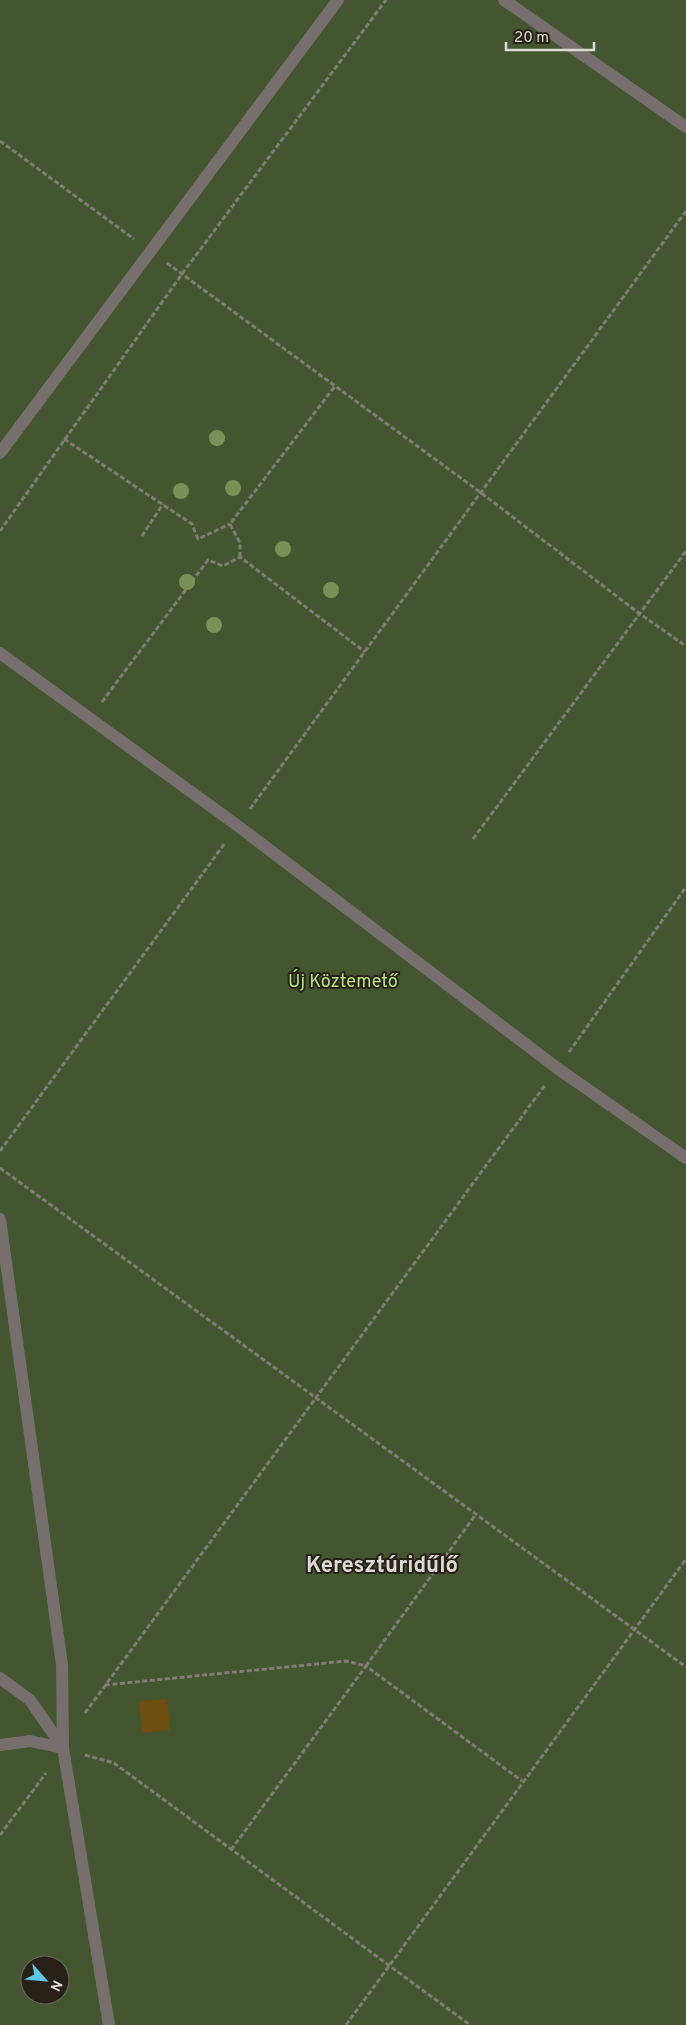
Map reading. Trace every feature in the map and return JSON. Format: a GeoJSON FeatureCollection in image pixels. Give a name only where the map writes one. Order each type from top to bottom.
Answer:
{"type":"FeatureCollection","features":[{"type":"Feature","properties":{"kind":"lane"},"geometry":{"type":"LineString","coordinates":[[0,453],[338,0]]}},
{"type":"Feature","properties":{"kind":"lane"},"geometry":{"type":"LineString","coordinates":[[504,0],[686,127]]}},
{"type":"Feature","properties":{"kind":"lane"},"geometry":{"type":"LineString","coordinates":[[0,653],[238,826],[557,1068],[686,1158]]}},
{"type":"Feature","properties":{"kind":"lane"},"geometry":{"type":"LineString","coordinates":[[0,1219],[62,1665],[63,1748],[109,2025]]}},
{"type":"Feature","properties":{"kind":"lane"},"geometry":{"type":"LineString","coordinates":[[0,1678],[30,1700],[63,1748]]}},
{"type":"Feature","properties":{"kind":"lane"},"geometry":{"type":"LineString","coordinates":[[0,1745],[30,1741],[63,1748]]}},
{"type":"Feature","properties":{"kind":"path"},"geometry":{"type":"LineString","coordinates":[[0,531],[182,274],[386,0]]}},
{"type":"Feature","properties":{"kind":"path"},"geometry":{"type":"LineString","coordinates":[[0,141],[480,492],[640,614],[686,646]]}},
{"type":"Feature","properties":{"kind":"path"},"geometry":{"type":"LineString","coordinates":[[0,1151],[686,210]]}},
{"type":"Feature","properties":{"kind":"path"},"geometry":{"type":"LineString","coordinates":[[64,439],[192,524],[198,539],[230,524],[335,386]]}},
{"type":"Feature","properties":{"kind":"path"},"geometry":{"type":"LineString","coordinates":[[142,536],[163,504]]}},
{"type":"Feature","properties":{"kind":"path"},"geometry":{"type":"LineString","coordinates":[[230,524],[240,543],[240,557]]}},
{"type":"Feature","properties":{"kind":"path"},"geometry":{"type":"LineString","coordinates":[[473,839],[686,551]]}},
{"type":"Feature","properties":{"kind":"path"},"geometry":{"type":"LineString","coordinates":[[240,557],[365,652]]}},
{"type":"Feature","properties":{"kind":"path"},"geometry":{"type":"LineString","coordinates":[[90,718],[208,560],[223,566],[240,557]]}},
{"type":"Feature","properties":{"kind":"path"},"geometry":{"type":"LineString","coordinates":[[82,1718],[104,1685],[316,1400],[686,887]]}},
{"type":"Feature","properties":{"kind":"path"},"geometry":{"type":"LineString","coordinates":[[0,1168],[316,1400],[635,1628],[686,1667]]}},
{"type":"Feature","properties":{"kind":"path"},"geometry":{"type":"LineString","coordinates":[[231,1850],[476,1514]]}},
{"type":"Feature","properties":{"kind":"path"},"geometry":{"type":"LineString","coordinates":[[346,2025],[387,1966],[686,1559]]}},
{"type":"Feature","properties":{"kind":"path"},"geometry":{"type":"LineString","coordinates":[[104,1685],[346,1661],[366,1666],[522,1781]]}},
{"type":"Feature","properties":{"kind":"path"},"geometry":{"type":"LineString","coordinates":[[0,1836],[63,1748],[114,1763],[387,1966],[470,2025]]}},
{"type":"Feature","properties":{"kind":"green space","name":"Új Köztemető"},"geometry":{"type":"Polygon","coordinates":[[[0,0],[686,0],[686,2025],[0,2025],[0,0]]]}},
{"type":"Feature","properties":{"kind":"building"},"geometry":{"type":"Polygon","coordinates":[[[167,1699],[170,1730],[142,1733],[139,1701],[167,1699]]]}},
{"type":"Feature","properties":{"kind":"district","name":"Keresztúridűlő"},"geometry":{"type":"Point","coordinates":[382,1566]}}]}
